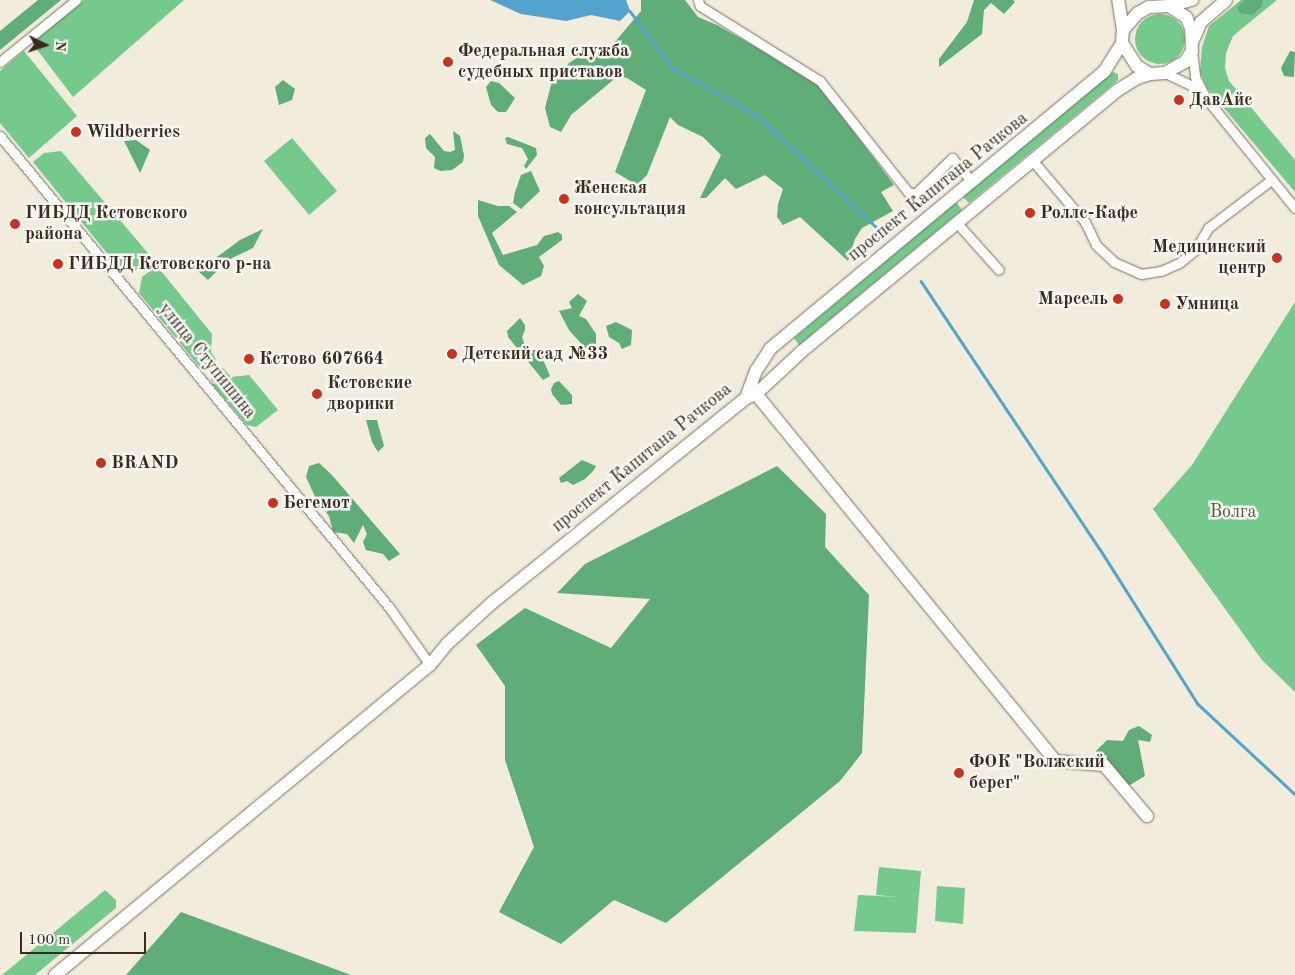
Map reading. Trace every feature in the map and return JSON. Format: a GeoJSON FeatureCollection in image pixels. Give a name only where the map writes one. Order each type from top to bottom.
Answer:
{"type":"FeatureCollection","features":[{"type":"Feature","properties":{"kind":"street"},"geometry":{"type":"LineString","coordinates":[[0,62],[76,0]]}},
{"type":"Feature","properties":{"kind":"street"},"geometry":{"type":"LineString","coordinates":[[698,0],[700,6],[820,81],[908,192],[916,194],[952,158],[972,182]]}},
{"type":"Feature","properties":{"kind":"street"},"geometry":{"type":"LineString","coordinates":[[1118,0],[1123,30],[1122,44],[1137,66],[1150,74]]}},
{"type":"Feature","properties":{"kind":"street"},"geometry":{"type":"LineString","coordinates":[[1147,0],[1166,6],[1186,17],[1193,45],[1192,62],[1201,90],[1295,208]]}},
{"type":"Feature","properties":{"kind":"street"},"geometry":{"type":"LineString","coordinates":[[1123,30],[1138,13],[1149,7],[1166,6],[1192,0]]}},
{"type":"Feature","properties":{"kind":"street"},"geometry":{"type":"LineString","coordinates":[[1147,816],[1104,765],[1055,762],[751,396],[956,222],[1118,90],[1150,74],[1165,73],[1185,62],[1201,22],[1221,2]]}},
{"type":"Feature","properties":{"kind":"street","name":"проспект Капитана Рачкова"},"geometry":{"type":"LineString","coordinates":[[55,975],[430,665],[448,643],[492,603],[751,396],[756,371],[772,348],[1104,72],[1122,44]]}},
{"type":"Feature","properties":{"kind":"street"},"geometry":{"type":"LineString","coordinates":[[1165,73],[1201,90]]}},
{"type":"Feature","properties":{"kind":"street","name":"улица Ступишина"},"geometry":{"type":"LineString","coordinates":[[0,136],[100,254],[389,607],[430,665]]}},
{"type":"Feature","properties":{"kind":"street"},"geometry":{"type":"LineString","coordinates":[[1032,160],[1085,222],[1096,245],[1114,262],[1141,274],[1161,271],[1180,263],[1195,250],[1208,228],[1271,180]]}},
{"type":"Feature","properties":{"kind":"street"},"geometry":{"type":"LineString","coordinates":[[956,222],[999,270]]}},
{"type":"Feature","properties":{"kind":"street"},"geometry":{"type":"LineString","coordinates":[[772,348],[777,357],[788,364]]}},
{"type":"Feature","properties":{"kind":"green space"},"geometry":{"type":"Polygon","coordinates":[[[38,0],[61,0],[0,50],[0,31],[38,0]]]}},
{"type":"Feature","properties":{"kind":"green space"},"geometry":{"type":"Polygon","coordinates":[[[84,0],[184,0],[73,97],[32,43],[84,0]]]}},
{"type":"Feature","properties":{"kind":"green space"},"geometry":{"type":"Polygon","coordinates":[[[641,0],[685,0],[698,17],[717,25],[815,80],[894,185],[881,192],[893,211],[862,228],[855,239],[848,261],[800,217],[783,225],[777,217],[778,204],[783,189],[765,175],[736,189],[725,178],[706,198],[700,198],[721,155],[703,137],[678,125],[670,117],[647,175],[637,185],[615,172],[646,90],[627,78],[618,76],[571,115],[561,132],[550,127],[545,108],[551,85],[569,63],[586,52],[608,50],[641,11],[641,0]]]}},
{"type":"Feature","properties":{"kind":"green space"},"geometry":{"type":"Polygon","coordinates":[[[974,0],[1013,0],[1015,2],[1004,14],[991,3],[984,10],[982,34],[939,67],[939,59],[967,22],[974,0]]]}},
{"type":"Feature","properties":{"kind":"green space"},"geometry":{"type":"Polygon","coordinates":[[[1241,0],[1277,0],[1233,36],[1226,53],[1225,68],[1229,81],[1295,160],[1295,192],[1207,88],[1200,72],[1202,47],[1209,26],[1241,0]]]}},
{"type":"Feature","properties":{"kind":"green space"},"geometry":{"type":"Polygon","coordinates":[[[1245,0],[1263,0],[1262,6],[1253,15],[1240,13],[1237,7],[1245,0]]]}},
{"type":"Feature","properties":{"kind":"green space"},"geometry":{"type":"Polygon","coordinates":[[[1160,14],[1178,21],[1185,39],[1178,57],[1160,64],[1142,57],[1135,39],[1142,21],[1160,14]]]}},
{"type":"Feature","properties":{"kind":"green space"},"geometry":{"type":"Polygon","coordinates":[[[24,51],[77,116],[29,158],[0,123],[0,71],[24,51]]]}},
{"type":"Feature","properties":{"kind":"green space"},"geometry":{"type":"Polygon","coordinates":[[[1290,51],[1295,52],[1294,77],[1284,76],[1281,68],[1290,51]]]}},
{"type":"Feature","properties":{"kind":"green space"},"geometry":{"type":"Polygon","coordinates":[[[1113,72],[1118,74],[1118,80],[969,203],[963,197],[1113,72]]]}},
{"type":"Feature","properties":{"kind":"green space"},"geometry":{"type":"Polygon","coordinates":[[[283,80],[295,89],[292,100],[279,105],[275,87],[283,80]]]}},
{"type":"Feature","properties":{"kind":"green space"},"geometry":{"type":"Polygon","coordinates":[[[491,81],[499,83],[515,98],[506,112],[498,112],[491,105],[486,87],[491,81]]]}},
{"type":"Feature","properties":{"kind":"green space"},"geometry":{"type":"Polygon","coordinates":[[[453,131],[460,136],[464,155],[463,162],[452,170],[440,171],[434,168],[435,157],[426,148],[425,138],[430,134],[444,151],[450,152],[455,150],[453,131]]]}},
{"type":"Feature","properties":{"kind":"green space"},"geometry":{"type":"Polygon","coordinates":[[[508,137],[536,148],[537,155],[526,169],[524,166],[528,159],[522,148],[507,144],[505,138],[508,137]]]}},
{"type":"Feature","properties":{"kind":"green space"},"geometry":{"type":"Polygon","coordinates":[[[292,138],[337,191],[309,215],[264,161],[292,138]]]}},
{"type":"Feature","properties":{"kind":"green space"},"geometry":{"type":"Polygon","coordinates":[[[136,140],[150,150],[140,173],[124,141],[136,140]]]}},
{"type":"Feature","properties":{"kind":"green space"},"geometry":{"type":"Polygon","coordinates":[[[61,151],[153,259],[139,269],[130,271],[119,268],[33,162],[44,153],[61,151]]]}},
{"type":"Feature","properties":{"kind":"green space"},"geometry":{"type":"Polygon","coordinates":[[[531,171],[540,191],[521,209],[513,203],[515,192],[521,175],[531,171]]]}},
{"type":"Feature","properties":{"kind":"green space"},"geometry":{"type":"Polygon","coordinates":[[[478,200],[498,206],[509,206],[517,212],[492,233],[503,255],[537,245],[544,236],[558,232],[562,235],[562,240],[539,257],[544,266],[541,276],[523,285],[499,265],[478,216],[478,200]]]}},
{"type":"Feature","properties":{"kind":"green space"},"geometry":{"type":"Polygon","coordinates":[[[956,202],[962,210],[799,345],[794,338],[956,202]]]}},
{"type":"Feature","properties":{"kind":"green space"},"geometry":{"type":"Polygon","coordinates":[[[263,229],[253,248],[228,260],[208,280],[198,271],[240,240],[263,229]]]}},
{"type":"Feature","properties":{"kind":"green space"},"geometry":{"type":"Polygon","coordinates":[[[157,266],[212,334],[211,352],[216,359],[210,369],[202,370],[139,293],[142,277],[157,266]]]}},
{"type":"Feature","properties":{"kind":"green space"},"geometry":{"type":"Polygon","coordinates":[[[578,294],[587,301],[579,316],[586,319],[596,334],[596,344],[585,348],[569,330],[559,311],[572,308],[569,302],[578,294]]]}},
{"type":"Feature","properties":{"kind":"green space","name":"Волга"},"geometry":{"type":"Polygon","coordinates":[[[1295,302],[1295,692],[1262,660],[1153,509],[1192,465],[1295,302]]]}},
{"type":"Feature","properties":{"kind":"green space"},"geometry":{"type":"Polygon","coordinates":[[[520,318],[525,325],[522,337],[526,348],[538,351],[550,376],[543,380],[508,337],[507,331],[520,318]]]}},
{"type":"Feature","properties":{"kind":"green space"},"geometry":{"type":"Polygon","coordinates":[[[616,322],[632,330],[631,345],[622,349],[619,343],[609,337],[606,326],[616,322]]]}},
{"type":"Feature","properties":{"kind":"green space"},"geometry":{"type":"Polygon","coordinates":[[[223,368],[231,377],[249,375],[278,410],[256,427],[247,425],[212,384],[211,378],[216,371],[223,368]]]}},
{"type":"Feature","properties":{"kind":"green space"},"geometry":{"type":"Polygon","coordinates":[[[559,381],[572,395],[572,404],[561,405],[552,394],[551,389],[554,383],[559,381]]]}},
{"type":"Feature","properties":{"kind":"green space"},"geometry":{"type":"Polygon","coordinates":[[[366,420],[377,420],[384,446],[378,452],[372,442],[366,420]]]}},
{"type":"Feature","properties":{"kind":"green space"},"geometry":{"type":"Polygon","coordinates":[[[582,460],[596,466],[594,470],[585,479],[573,485],[567,481],[561,483],[559,478],[582,460]]]}},
{"type":"Feature","properties":{"kind":"green space"},"geometry":{"type":"Polygon","coordinates":[[[319,463],[331,474],[400,554],[389,561],[383,554],[366,550],[363,542],[367,534],[363,525],[354,543],[347,534],[333,532],[329,516],[317,501],[306,477],[309,466],[319,463]]]}},
{"type":"Feature","properties":{"kind":"green space"},"geometry":{"type":"Polygon","coordinates":[[[777,466],[826,514],[825,547],[869,595],[862,753],[840,781],[666,923],[614,900],[561,944],[499,912],[534,847],[505,760],[505,686],[476,645],[525,608],[611,648],[650,599],[557,593],[585,564],[777,466]]]}},
{"type":"Feature","properties":{"kind":"green space"},"geometry":{"type":"Polygon","coordinates":[[[1139,726],[1152,735],[1150,742],[1138,740],[1145,776],[1130,785],[1109,776],[1112,765],[1103,768],[1096,751],[1107,740],[1123,741],[1129,730],[1139,726]]]}},
{"type":"Feature","properties":{"kind":"green space"},"geometry":{"type":"Polygon","coordinates":[[[879,867],[921,871],[916,933],[854,931],[858,895],[899,897],[876,895],[879,867]]]}},
{"type":"Feature","properties":{"kind":"green space"},"geometry":{"type":"Polygon","coordinates":[[[937,886],[965,888],[963,924],[935,921],[937,886]]]}},
{"type":"Feature","properties":{"kind":"green space"},"geometry":{"type":"Polygon","coordinates":[[[105,890],[116,900],[116,908],[35,975],[2,975],[105,890]]]}},
{"type":"Feature","properties":{"kind":"green space"},"geometry":{"type":"Polygon","coordinates":[[[181,912],[351,975],[126,975],[181,912]]]}},
{"type":"Feature","properties":{"kind":"water"},"geometry":{"type":"Polygon","coordinates":[[[490,0],[626,0],[630,11],[620,21],[591,15],[566,21],[521,14],[490,0]]]}},
{"type":"Feature","properties":{"kind":"waterway"},"geometry":{"type":"LineString","coordinates":[[630,11],[672,68],[758,116],[875,226]]}},
{"type":"Feature","properties":{"kind":"waterway"},"geometry":{"type":"LineString","coordinates":[[921,281],[1100,549],[1198,704],[1295,794]]}},
{"type":"Feature","properties":{"kind":"place","name":"Федеральная служба судебных приставов"},"geometry":{"type":"Point","coordinates":[448,62]}},
{"type":"Feature","properties":{"kind":"place","name":"ДавАйс"},"geometry":{"type":"Point","coordinates":[1179,100]}},
{"type":"Feature","properties":{"kind":"place","name":"Wildberries"},"geometry":{"type":"Point","coordinates":[76,132]}},
{"type":"Feature","properties":{"kind":"place","name":"Женская консультация"},"geometry":{"type":"Point","coordinates":[564,199]}},
{"type":"Feature","properties":{"kind":"place","name":"Роллс-Кафе"},"geometry":{"type":"Point","coordinates":[1030,213]}},
{"type":"Feature","properties":{"kind":"place","name":"ГИБДД Кстовского района"},"geometry":{"type":"Point","coordinates":[15,224]}},
{"type":"Feature","properties":{"kind":"place","name":"Медицинский центр"},"geometry":{"type":"Point","coordinates":[1277,258]}},
{"type":"Feature","properties":{"kind":"place","name":"ГИБДД Кстовского р-на"},"geometry":{"type":"Point","coordinates":[58,264]}},
{"type":"Feature","properties":{"kind":"place","name":"Марсель"},"geometry":{"type":"Point","coordinates":[1118,299]}},
{"type":"Feature","properties":{"kind":"place","name":"Умница"},"geometry":{"type":"Point","coordinates":[1165,304]}},
{"type":"Feature","properties":{"kind":"place","name":"Детский сад №33"},"geometry":{"type":"Point","coordinates":[452,354]}},
{"type":"Feature","properties":{"kind":"place","name":"Кстово 607664"},"geometry":{"type":"Point","coordinates":[249,359]}},
{"type":"Feature","properties":{"kind":"place","name":"Кстовские дворики"},"geometry":{"type":"Point","coordinates":[317,394]}},
{"type":"Feature","properties":{"kind":"place","name":"BRAND"},"geometry":{"type":"Point","coordinates":[101,463]}},
{"type":"Feature","properties":{"kind":"place","name":"Бегемот"},"geometry":{"type":"Point","coordinates":[273,503]}},
{"type":"Feature","properties":{"kind":"place","name":"ФОК \"Волжский берег\""},"geometry":{"type":"Point","coordinates":[959,773]}}]}
